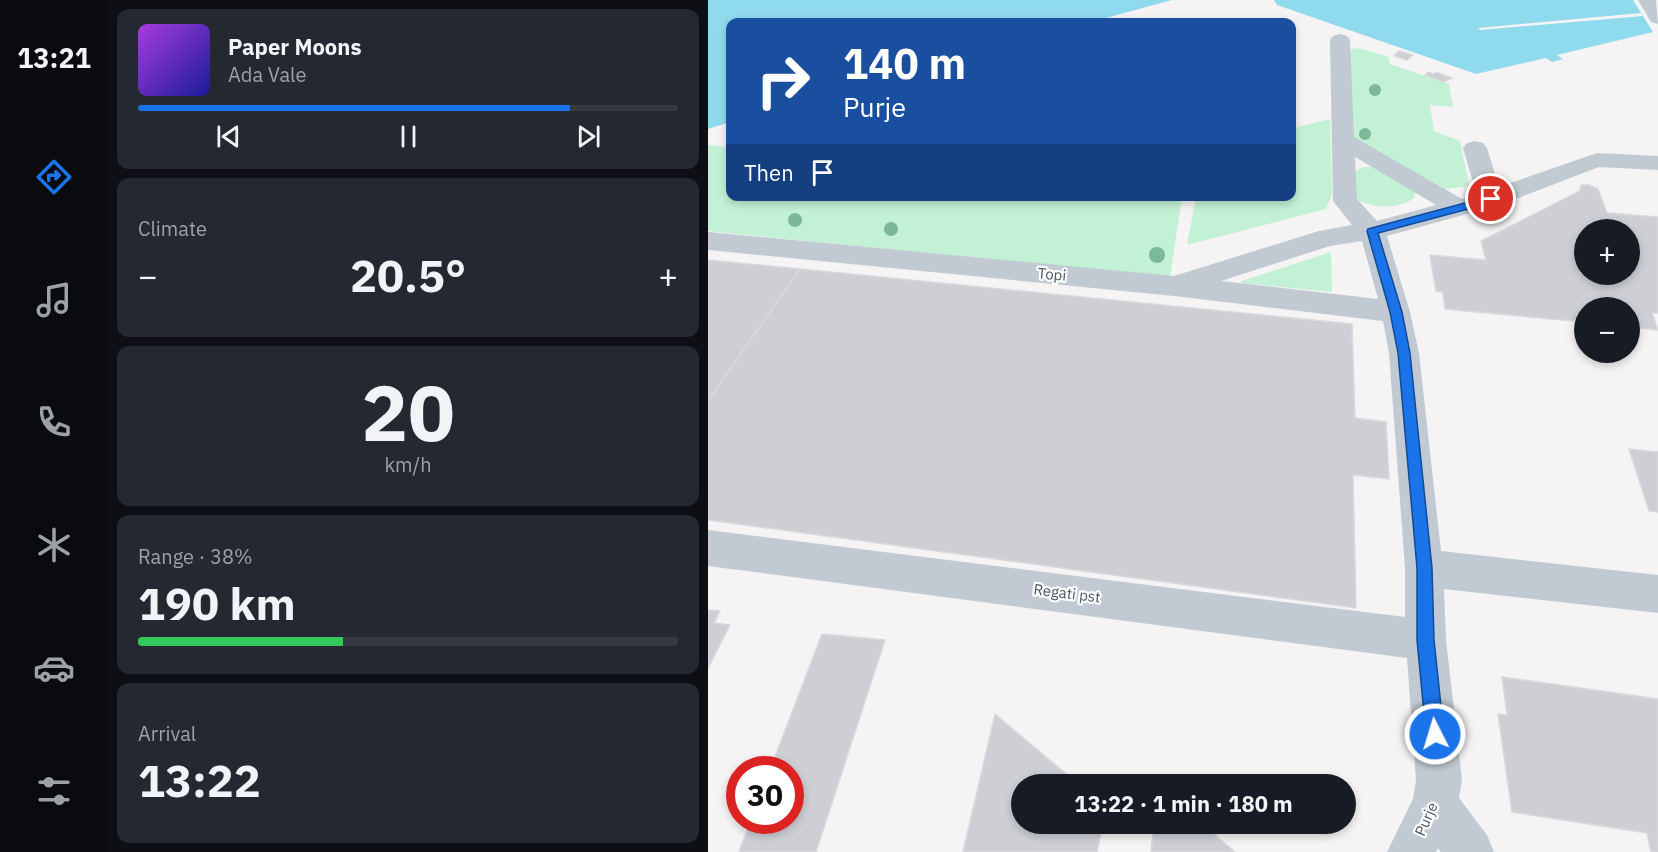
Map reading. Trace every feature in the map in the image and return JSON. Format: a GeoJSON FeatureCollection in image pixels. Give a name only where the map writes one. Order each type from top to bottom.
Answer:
{"type":"FeatureCollection","features":[{"type":"Feature","properties":{"kind":"street"},"geometry":{"type":"LineString","coordinates":[[1647,0],[1658,18]]}},
{"type":"Feature","properties":{"kind":"street"},"geometry":{"type":"LineString","coordinates":[[1340,40],[1345,201],[1372,231]]}},
{"type":"Feature","properties":{"kind":"street"},"geometry":{"type":"LineString","coordinates":[[1342,139],[1459,208]]}},
{"type":"Feature","properties":{"kind":"street"},"geometry":{"type":"LineString","coordinates":[[1475,148],[1491,199]]}},
{"type":"Feature","properties":{"kind":"street"},"geometry":{"type":"LineString","coordinates":[[1174,286],[1328,237],[1372,231],[1491,199],[1597,160],[1658,163]]}},
{"type":"Feature","properties":{"kind":"street","name":"Purje"},"geometry":{"type":"LineString","coordinates":[[1372,231],[1396,312],[1404,353],[1424,568],[1426,640],[1439,780],[1435,804],[1411,852]]}},
{"type":"Feature","properties":{"kind":"street","name":"Topi"},"geometry":{"type":"LineString","coordinates":[[708,241],[1174,286],[1396,312]]}},
{"type":"Feature","properties":{"kind":"street","name":"Regati pst"},"geometry":{"type":"LineString","coordinates":[[708,548],[1426,640]]}},
{"type":"Feature","properties":{"kind":"street"},"geometry":{"type":"LineString","coordinates":[[1424,568],[1658,594]]}},
{"type":"Feature","properties":{"kind":"street"},"geometry":{"type":"LineString","coordinates":[[1435,804],[1470,852]]}},
{"type":"Feature","properties":{"kind":"green space"},"geometry":{"type":"Polygon","coordinates":[[[1359,48],[1389,57],[1390,64],[1449,84],[1453,107],[1430,105],[1434,131],[1460,141],[1469,186],[1445,189],[1350,137],[1347,54],[1352,49],[1359,48]]]}},
{"type":"Feature","properties":{"kind":"green space"},"geometry":{"type":"Polygon","coordinates":[[[1330,119],[1332,194],[1326,209],[1187,245],[1195,201],[1296,201],[1296,128],[1330,119]]]}},
{"type":"Feature","properties":{"kind":"green space"},"geometry":{"type":"Polygon","coordinates":[[[708,145],[726,147],[726,201],[1181,201],[1170,277],[708,231],[708,145]]]}},
{"type":"Feature","properties":{"kind":"green space"},"geometry":{"type":"Polygon","coordinates":[[[1372,167],[1415,192],[1414,198],[1392,206],[1375,206],[1360,201],[1354,197],[1353,175],[1358,169],[1372,167]]]}},
{"type":"Feature","properties":{"kind":"green space"},"geometry":{"type":"Polygon","coordinates":[[[1331,252],[1332,292],[1241,283],[1242,281],[1331,252]]]}},
{"type":"Feature","properties":{"kind":"water"},"geometry":{"type":"Polygon","coordinates":[[[708,0],[1172,0],[1106,18],[726,18],[726,123],[708,129],[708,0]]]}},
{"type":"Feature","properties":{"kind":"water"},"geometry":{"type":"Polygon","coordinates":[[[1274,0],[1633,0],[1653,32],[1557,55],[1563,59],[1552,62],[1546,58],[1476,74],[1277,5],[1274,0]]]}},
{"type":"Feature","properties":{"kind":"pier"},"geometry":{"type":"Polygon","coordinates":[[[1641,13],[1643,16],[1480,30],[1478,28],[1641,13]]]}},
{"type":"Feature","properties":{"kind":"building"},"geometry":{"type":"Polygon","coordinates":[[[1399,51],[1413,55],[1407,60],[1394,56],[1399,51]]]}},
{"type":"Feature","properties":{"kind":"building"},"geometry":{"type":"Polygon","coordinates":[[[1428,72],[1434,74],[1436,72],[1452,78],[1443,82],[1425,75],[1428,72]]]}},
{"type":"Feature","properties":{"kind":"building"},"geometry":{"type":"Polygon","coordinates":[[[1581,185],[1589,185],[1598,189],[1607,213],[1658,217],[1658,313],[1652,313],[1658,330],[1640,328],[1640,297],[1574,297],[1574,321],[1445,309],[1443,292],[1436,291],[1430,255],[1486,260],[1481,241],[1580,191],[1581,185]]]}},
{"type":"Feature","properties":{"kind":"building"},"geometry":{"type":"Polygon","coordinates":[[[708,260],[800,269],[708,401],[708,260]]]}},
{"type":"Feature","properties":{"kind":"building"},"geometry":{"type":"Polygon","coordinates":[[[800,269],[1352,324],[1355,418],[1386,422],[1389,479],[1353,475],[1356,608],[708,520],[708,401],[800,269]]]}},
{"type":"Feature","properties":{"kind":"building"},"geometry":{"type":"Polygon","coordinates":[[[1629,449],[1658,452],[1658,512],[1649,511],[1629,449]]]}},
{"type":"Feature","properties":{"kind":"building"},"geometry":{"type":"Polygon","coordinates":[[[708,610],[720,611],[714,623],[730,625],[708,668],[708,610]]]}},
{"type":"Feature","properties":{"kind":"building"},"geometry":{"type":"Polygon","coordinates":[[[822,634],[885,640],[816,852],[739,852],[746,834],[804,834],[804,756],[775,756],[822,634]]]}},
{"type":"Feature","properties":{"kind":"building"},"geometry":{"type":"Polygon","coordinates":[[[1502,677],[1658,699],[1658,852],[1651,852],[1647,833],[1512,812],[1498,714],[1507,715],[1502,677]]]}},
{"type":"Feature","properties":{"kind":"building"},"geometry":{"type":"Polygon","coordinates":[[[995,714],[1066,774],[1011,774],[1011,834],[1101,834],[1097,852],[963,852],[995,714]]]}},
{"type":"Feature","properties":{"kind":"building"},"geometry":{"type":"Polygon","coordinates":[[[1153,834],[1214,834],[1235,852],[1151,852],[1153,834]]]}},
{"type":"Feature","properties":{"kind":"route"},"geometry":{"type":"LineString","coordinates":[[1435,734],[1426,640],[1424,568],[1404,353],[1396,312],[1372,231],[1491,199]]}}]}
